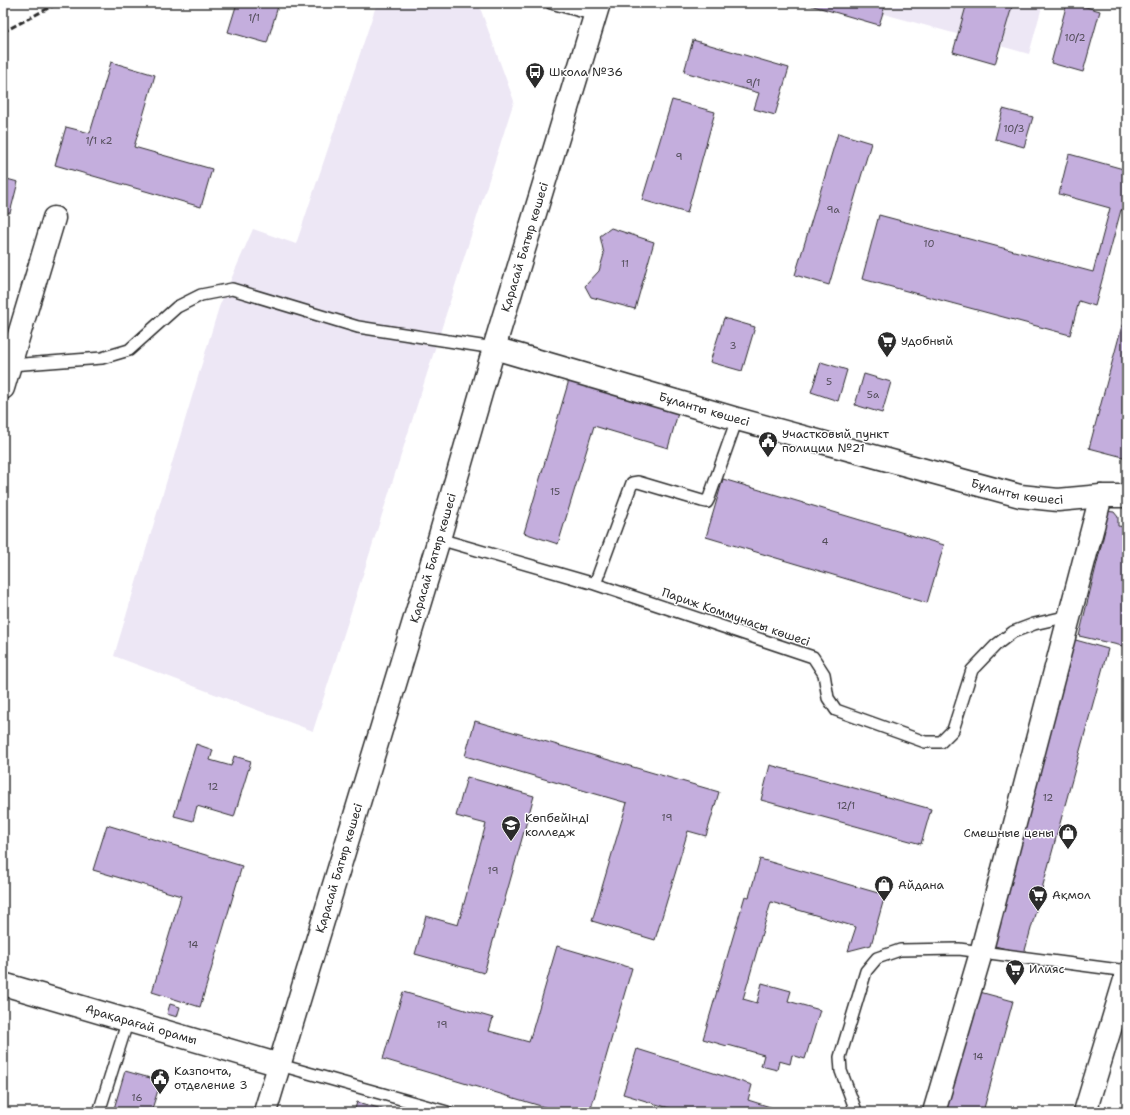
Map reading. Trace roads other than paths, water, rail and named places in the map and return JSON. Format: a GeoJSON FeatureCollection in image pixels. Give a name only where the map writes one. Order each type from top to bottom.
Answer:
{"type":"FeatureCollection","features":[{"type":"Feature","properties":{"kind":"street","name":"Қарасай Батыр көшесі"},"geometry":{"type":"LineString","coordinates":[[265,1112],[439,539],[494,348],[597,9]]}},
{"type":"Feature","properties":{"kind":"street"},"geometry":{"type":"LineString","coordinates":[[3,388],[54,218]]}},
{"type":"Feature","properties":{"kind":"street","name":"Бұланты көшесі"},"geometry":{"type":"LineString","coordinates":[[494,348],[737,419],[1020,496],[1058,500],[1101,496],[1127,496]]}},
{"type":"Feature","properties":{"kind":"street"},"geometry":{"type":"LineString","coordinates":[[934,1112],[981,953],[1101,496]]}},
{"type":"Feature","properties":{"kind":"street"},"geometry":{"type":"LineString","coordinates":[[1085,1112],[1127,972]]}},
{"type":"Feature","properties":{"kind":"street","name":"Арақарағай орамы"},"geometry":{"type":"LineString","coordinates":[[3,984],[280,1065]]}},
{"type":"Feature","properties":{"kind":"lane"},"geometry":{"type":"LineString","coordinates":[[551,3],[597,9]]}},
{"type":"Feature","properties":{"kind":"lane"},"geometry":{"type":"LineString","coordinates":[[11,365],[102,358],[129,350],[177,307],[201,296],[232,289],[358,326],[494,348]]}},
{"type":"Feature","properties":{"kind":"lane"},"geometry":{"type":"LineString","coordinates":[[595,584],[632,483],[638,482],[707,502],[737,419]]}},
{"type":"Feature","properties":{"kind":"lane","name":"Париж Коммунасы көшесі"},"geometry":{"type":"LineString","coordinates":[[439,539],[595,584],[813,657],[824,674],[828,698],[836,710],[925,742],[941,742],[953,730],[972,670],[996,644],[1013,632],[1034,624],[1069,616]]}},
{"type":"Feature","properties":{"kind":"lane"},"geometry":{"type":"LineString","coordinates":[[855,1108],[841,1071],[840,1057],[866,971],[877,958],[900,950],[959,949],[1127,972]]}},
{"type":"Feature","properties":{"kind":"lane"},"geometry":{"type":"LineString","coordinates":[[99,1112],[128,1020]]}},
{"type":"Feature","properties":{"kind":"lane"},"geometry":{"type":"LineString","coordinates":[[280,1065],[447,1112]]}},
{"type":"Feature","properties":{"kind":"railway"},"geometry":{"type":"LineString","coordinates":[[3,32],[58,3]]}},
{"type":"Feature","properties":{"kind":"place","name":"Школа №36"},"geometry":{"type":"Point","coordinates":[535,89]}},
{"type":"Feature","properties":{"kind":"place","name":"Удобный"},"geometry":{"type":"Point","coordinates":[887,358]}},
{"type":"Feature","properties":{"kind":"place","name":"Участковый пункт полиции №21"},"geometry":{"type":"Point","coordinates":[768,458]}},
{"type":"Feature","properties":{"kind":"place","name":"Көпбейінді колледж"},"geometry":{"type":"Point","coordinates":[511,842]}},
{"type":"Feature","properties":{"kind":"place","name":"Смешные цены"},"geometry":{"type":"Point","coordinates":[1068,850]}},
{"type":"Feature","properties":{"kind":"place","name":"Айдана"},"geometry":{"type":"Point","coordinates":[884,902]}},
{"type":"Feature","properties":{"kind":"place","name":"Ақмол"},"geometry":{"type":"Point","coordinates":[1038,912]}},
{"type":"Feature","properties":{"kind":"place","name":"Илияс"},"geometry":{"type":"Point","coordinates":[1015,986]}},
{"type":"Feature","properties":{"kind":"place","name":"Казпочта, отделение 3"},"geometry":{"type":"Point","coordinates":[160,1095]}}]}
